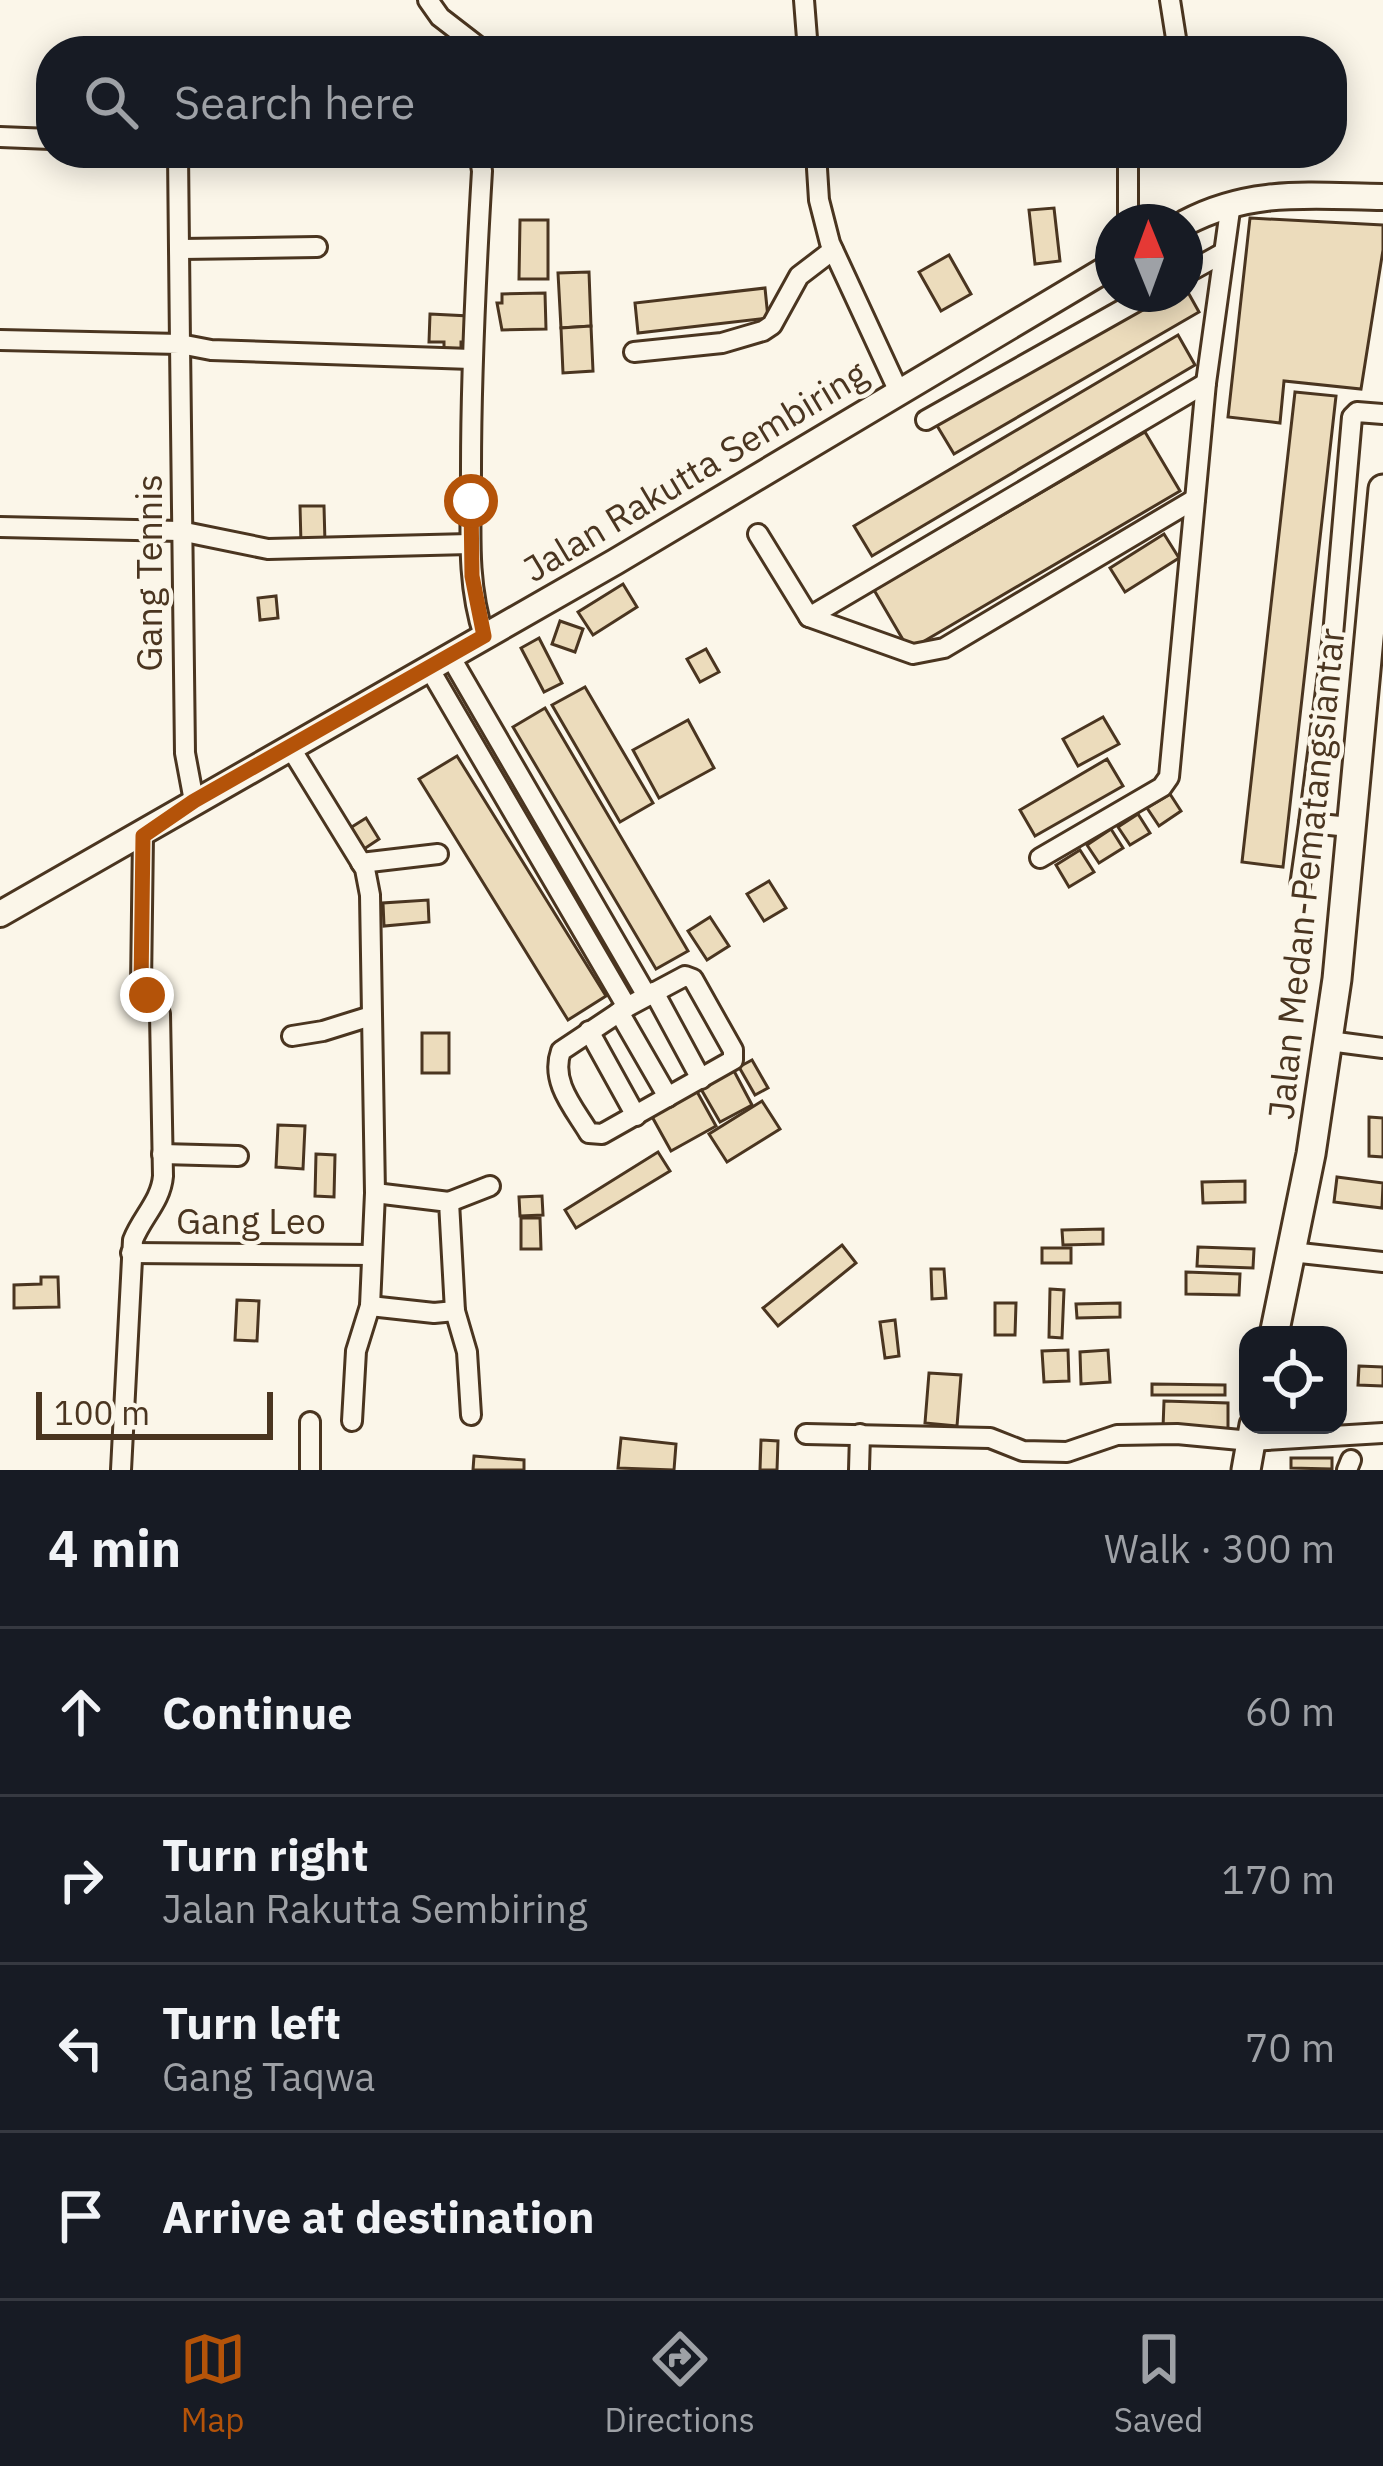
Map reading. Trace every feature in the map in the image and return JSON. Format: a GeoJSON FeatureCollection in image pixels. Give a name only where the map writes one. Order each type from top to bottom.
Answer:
{"type":"FeatureCollection","features":[{"type":"Feature","properties":{"kind":"highway","name":"Jalan Medan-Pematangsiantar"},"geometry":{"type":"LineString","coordinates":[[1276,1326],[1329,1041],[1350,827],[1374,672],[1367,639],[1383,489]]}},
{"type":"Feature","properties":{"kind":"highway"},"geometry":{"type":"LineString","coordinates":[[1246,1470],[1252,1434]]}},
{"type":"Feature","properties":{"kind":"main road"},"geometry":{"type":"LineString","coordinates":[[1203,215],[1231,203],[1273,195],[1383,197]]}},
{"type":"Feature","properties":{"kind":"main road","name":"Jalan Rakutta Sembiring"},"geometry":{"type":"LineString","coordinates":[[0,914],[143,836],[194,801],[440,662],[1095,276]]}},
{"type":"Feature","properties":{"kind":"street"},"geometry":{"type":"LineString","coordinates":[[428,0],[440,17],[465,36]]}},
{"type":"Feature","properties":{"kind":"street"},"geometry":{"type":"LineString","coordinates":[[804,0],[807,36]]}},
{"type":"Feature","properties":{"kind":"street"},"geometry":{"type":"LineString","coordinates":[[1170,0],[1176,36]]}},
{"type":"Feature","properties":{"kind":"street"},"geometry":{"type":"LineString","coordinates":[[0,137],[36,139]]}},
{"type":"Feature","properties":{"kind":"street","name":"Gang Tennis"},"geometry":{"type":"LineString","coordinates":[[178,168],[185,753],[194,801]]}},
{"type":"Feature","properties":{"kind":"street"},"geometry":{"type":"LineString","coordinates":[[481,168],[471,359],[470,544],[476,608],[484,636]]}},
{"type":"Feature","properties":{"kind":"street"},"geometry":{"type":"LineString","coordinates":[[817,168],[819,200],[833,250],[899,392]]}},
{"type":"Feature","properties":{"kind":"street"},"geometry":{"type":"LineString","coordinates":[[1128,168],[1128,204]]}},
{"type":"Feature","properties":{"kind":"street"},"geometry":{"type":"LineString","coordinates":[[1040,858],[1162,787],[1168,777],[1206,383],[1231,203]]}},
{"type":"Feature","properties":{"kind":"street"},"geometry":{"type":"LineString","coordinates":[[181,249],[317,247]]}},
{"type":"Feature","properties":{"kind":"street"},"geometry":{"type":"LineString","coordinates":[[634,352],[722,343],[763,331],[772,325],[799,276],[833,250]]}},
{"type":"Feature","properties":{"kind":"street"},"geometry":{"type":"LineString","coordinates":[[1203,264],[1223,253]]}},
{"type":"Feature","properties":{"kind":"street"},"geometry":{"type":"LineString","coordinates":[[926,420],[1118,312]]}},
{"type":"Feature","properties":{"kind":"street"},"geometry":{"type":"LineString","coordinates":[[0,340],[471,359]]}},
{"type":"Feature","properties":{"kind":"street"},"geometry":{"type":"LineString","coordinates":[[809,616],[1206,383]]}},
{"type":"Feature","properties":{"kind":"street"},"geometry":{"type":"LineString","coordinates":[[1300,886],[1333,635],[1353,414],[1383,414]]}},
{"type":"Feature","properties":{"kind":"street"},"geometry":{"type":"LineString","coordinates":[[758,534],[809,616],[913,654],[927,654],[1196,499]]}},
{"type":"Feature","properties":{"kind":"street"},"geometry":{"type":"LineString","coordinates":[[0,526],[180,531],[268,549],[470,544]]}},
{"type":"Feature","properties":{"kind":"street"},"geometry":{"type":"LineString","coordinates":[[1333,635],[1367,639]]}},
{"type":"Feature","properties":{"kind":"street"},"geometry":{"type":"LineString","coordinates":[[440,662],[503,748],[700,1079]]}},
{"type":"Feature","properties":{"kind":"street"},"geometry":{"type":"LineString","coordinates":[[440,662],[482,759],[668,1097]]}},
{"type":"Feature","properties":{"kind":"street"},"geometry":{"type":"LineString","coordinates":[[290,747],[361,862],[370,895],[375,1193],[370,1306],[356,1351],[352,1421]]}},
{"type":"Feature","properties":{"kind":"street"},"geometry":{"type":"LineString","coordinates":[[482,759],[503,748]]}},
{"type":"Feature","properties":{"kind":"street"},"geometry":{"type":"LineString","coordinates":[[1309,824],[1350,827]]}},
{"type":"Feature","properties":{"kind":"street"},"geometry":{"type":"LineString","coordinates":[[121,1470],[131,1253],[144,1213],[160,1197],[162,1154],[160,1014],[156,1001],[141,986],[143,836]]}},
{"type":"Feature","properties":{"kind":"street"},"geometry":{"type":"LineString","coordinates":[[361,862],[438,854]]}},
{"type":"Feature","properties":{"kind":"street"},"geometry":{"type":"LineString","coordinates":[[680,978],[693,979],[733,1050],[730,1062],[602,1135],[589,1133],[561,1087],[559,1056],[589,1031],[650,994],[680,978]]}},
{"type":"Feature","properties":{"kind":"street"},"geometry":{"type":"LineString","coordinates":[[292,1036],[371,1016]]}},
{"type":"Feature","properties":{"kind":"street"},"geometry":{"type":"LineString","coordinates":[[589,1031],[636,1116]]}},
{"type":"Feature","properties":{"kind":"street"},"geometry":{"type":"LineString","coordinates":[[1329,1041],[1383,1048]]}},
{"type":"Feature","properties":{"kind":"street"},"geometry":{"type":"LineString","coordinates":[[162,1154],[238,1156]]}},
{"type":"Feature","properties":{"kind":"street"},"geometry":{"type":"LineString","coordinates":[[375,1193],[449,1202],[490,1186]]}},
{"type":"Feature","properties":{"kind":"street"},"geometry":{"type":"LineString","coordinates":[[449,1202],[455,1311],[467,1352],[472,1415]]}},
{"type":"Feature","properties":{"kind":"street"},"geometry":{"type":"LineString","coordinates":[[1291,1252],[1383,1262]]}},
{"type":"Feature","properties":{"kind":"street","name":"Gang Leo"},"geometry":{"type":"LineString","coordinates":[[131,1253],[371,1255]]}},
{"type":"Feature","properties":{"kind":"street"},"geometry":{"type":"LineString","coordinates":[[370,1306],[455,1311]]}},
{"type":"Feature","properties":{"kind":"street"},"geometry":{"type":"LineString","coordinates":[[310,1422],[310,1470]]}},
{"type":"Feature","properties":{"kind":"street"},"geometry":{"type":"LineString","coordinates":[[806,1434],[990,1438],[1015,1449],[1047,1452],[1077,1451],[1118,1435],[1239,1433]]}},
{"type":"Feature","properties":{"kind":"street"},"geometry":{"type":"LineString","coordinates":[[1347,1433],[1383,1433]]}},
{"type":"Feature","properties":{"kind":"street"},"geometry":{"type":"LineString","coordinates":[[859,1470],[860,1434]]}},
{"type":"Feature","properties":{"kind":"building"},"geometry":{"type":"Polygon","coordinates":[[[1054,208],[1060,261],[1035,264],[1029,210],[1054,208]]]}},
{"type":"Feature","properties":{"kind":"building"},"geometry":{"type":"Polygon","coordinates":[[[1250,218],[1383,225],[1361,389],[1284,381],[1280,423],[1228,417],[1250,218]]]}},
{"type":"Feature","properties":{"kind":"building"},"geometry":{"type":"Polygon","coordinates":[[[520,220],[548,220],[548,279],[519,279],[520,220]]]}},
{"type":"Feature","properties":{"kind":"building"},"geometry":{"type":"Polygon","coordinates":[[[949,255],[971,294],[941,311],[919,272],[949,255]]]}},
{"type":"Feature","properties":{"kind":"building"},"geometry":{"type":"Polygon","coordinates":[[[589,272],[591,326],[561,328],[558,273],[589,272]]]}},
{"type":"Feature","properties":{"kind":"building"},"geometry":{"type":"Polygon","coordinates":[[[765,288],[768,318],[638,333],[635,303],[765,288]]]}},
{"type":"Feature","properties":{"kind":"building"},"geometry":{"type":"Polygon","coordinates":[[[545,293],[546,329],[502,330],[497,303],[502,303],[502,294],[545,293]]]}},
{"type":"Feature","properties":{"kind":"building"},"geometry":{"type":"Polygon","coordinates":[[[1128,312],[1199,312],[954,454],[936,424],[1128,312]]]}},
{"type":"Feature","properties":{"kind":"building"},"geometry":{"type":"Polygon","coordinates":[[[430,314],[469,316],[468,342],[461,342],[461,349],[429,342],[430,314]]]}},
{"type":"Feature","properties":{"kind":"building"},"geometry":{"type":"Polygon","coordinates":[[[591,326],[593,371],[563,373],[561,328],[591,326]]]}},
{"type":"Feature","properties":{"kind":"building"},"geometry":{"type":"Polygon","coordinates":[[[1178,335],[1195,365],[872,556],[854,526],[1178,335]]]}},
{"type":"Feature","properties":{"kind":"building"},"geometry":{"type":"Polygon","coordinates":[[[1295,392],[1336,396],[1283,867],[1242,862],[1295,392]]]}},
{"type":"Feature","properties":{"kind":"building"},"geometry":{"type":"Polygon","coordinates":[[[1145,432],[1180,491],[909,650],[874,590],[1145,432]]]}},
{"type":"Feature","properties":{"kind":"building"},"geometry":{"type":"Polygon","coordinates":[[[300,506],[324,506],[325,543],[301,544],[300,506]]]}},
{"type":"Feature","properties":{"kind":"building"},"geometry":{"type":"Polygon","coordinates":[[[1164,534],[1179,558],[1125,592],[1110,568],[1164,534]]]}},
{"type":"Feature","properties":{"kind":"building"},"geometry":{"type":"Polygon","coordinates":[[[623,584],[637,607],[593,635],[578,612],[623,584]]]}},
{"type":"Feature","properties":{"kind":"building"},"geometry":{"type":"Polygon","coordinates":[[[276,596],[278,618],[260,620],[258,598],[276,596]]]}},
{"type":"Feature","properties":{"kind":"building"},"geometry":{"type":"Polygon","coordinates":[[[560,621],[583,629],[575,652],[552,644],[560,621]]]}},
{"type":"Feature","properties":{"kind":"building"},"geometry":{"type":"Polygon","coordinates":[[[539,638],[562,683],[544,692],[521,648],[539,638]]]}},
{"type":"Feature","properties":{"kind":"building"},"geometry":{"type":"Polygon","coordinates":[[[706,649],[719,672],[700,682],[687,659],[706,649]]]}},
{"type":"Feature","properties":{"kind":"building"},"geometry":{"type":"Polygon","coordinates":[[[585,687],[653,803],[620,822],[552,705],[585,687]]]}},
{"type":"Feature","properties":{"kind":"building"},"geometry":{"type":"Polygon","coordinates":[[[545,708],[688,951],[656,969],[513,727],[545,708]]]}},
{"type":"Feature","properties":{"kind":"building"},"geometry":{"type":"Polygon","coordinates":[[[1103,717],[1119,744],[1078,766],[1063,739],[1103,717]]]}},
{"type":"Feature","properties":{"kind":"building"},"geometry":{"type":"Polygon","coordinates":[[[688,720],[714,768],[659,798],[633,750],[688,720]]]}},
{"type":"Feature","properties":{"kind":"building"},"geometry":{"type":"Polygon","coordinates":[[[457,756],[606,996],[568,1020],[419,779],[457,756]]]}},
{"type":"Feature","properties":{"kind":"building"},"geometry":{"type":"Polygon","coordinates":[[[1107,759],[1123,786],[1035,836],[1020,810],[1107,759]]]}},
{"type":"Feature","properties":{"kind":"building"},"geometry":{"type":"Polygon","coordinates":[[[1170,794],[1181,811],[1159,826],[1147,808],[1170,794]]]}},
{"type":"Feature","properties":{"kind":"building"},"geometry":{"type":"Polygon","coordinates":[[[1138,814],[1150,833],[1130,845],[1118,827],[1138,814]]]}},
{"type":"Feature","properties":{"kind":"building"},"geometry":{"type":"Polygon","coordinates":[[[366,818],[379,839],[361,851],[347,830],[366,818]]]}},
{"type":"Feature","properties":{"kind":"building"},"geometry":{"type":"Polygon","coordinates":[[[1111,829],[1123,848],[1099,863],[1087,845],[1111,829]]]}},
{"type":"Feature","properties":{"kind":"building"},"geometry":{"type":"Polygon","coordinates":[[[1080,850],[1094,872],[1069,887],[1056,865],[1080,850]]]}},
{"type":"Feature","properties":{"kind":"building"},"geometry":{"type":"Polygon","coordinates":[[[769,881],[786,908],[764,921],[747,894],[769,881]]]}},
{"type":"Feature","properties":{"kind":"building"},"geometry":{"type":"Polygon","coordinates":[[[428,900],[429,922],[384,926],[383,903],[428,900]]]}},
{"type":"Feature","properties":{"kind":"building"},"geometry":{"type":"Polygon","coordinates":[[[710,917],[729,946],[707,960],[688,931],[710,917]]]}},
{"type":"Feature","properties":{"kind":"building"},"geometry":{"type":"Polygon","coordinates":[[[422,1033],[449,1033],[449,1073],[422,1073],[422,1033]]]}},
{"type":"Feature","properties":{"kind":"building"},"geometry":{"type":"Polygon","coordinates":[[[752,1060],[768,1088],[755,1095],[739,1067],[752,1060]]]}},
{"type":"Feature","properties":{"kind":"building"},"geometry":{"type":"Polygon","coordinates":[[[734,1071],[752,1105],[720,1122],[701,1089],[734,1071]]]}},
{"type":"Feature","properties":{"kind":"building"},"geometry":{"type":"Polygon","coordinates":[[[695,1088],[716,1126],[671,1151],[650,1113],[695,1088]]]}},
{"type":"Feature","properties":{"kind":"building"},"geometry":{"type":"Polygon","coordinates":[[[762,1101],[780,1129],[727,1162],[709,1134],[762,1101]]]}},
{"type":"Feature","properties":{"kind":"building"},"geometry":{"type":"Polygon","coordinates":[[[1369,1117],[1383,1118],[1383,1157],[1369,1156],[1369,1117]]]}},
{"type":"Feature","properties":{"kind":"building"},"geometry":{"type":"Polygon","coordinates":[[[278,1125],[305,1126],[303,1169],[276,1167],[278,1125]]]}},
{"type":"Feature","properties":{"kind":"building"},"geometry":{"type":"Polygon","coordinates":[[[658,1152],[670,1171],[576,1228],[565,1210],[658,1152]]]}},
{"type":"Feature","properties":{"kind":"building"},"geometry":{"type":"Polygon","coordinates":[[[316,1154],[335,1155],[334,1197],[315,1196],[316,1154]]]}},
{"type":"Feature","properties":{"kind":"building"},"geometry":{"type":"Polygon","coordinates":[[[1337,1177],[1383,1183],[1382,1208],[1334,1202],[1337,1177]]]}},
{"type":"Feature","properties":{"kind":"building"},"geometry":{"type":"Polygon","coordinates":[[[1245,1181],[1245,1202],[1203,1203],[1202,1182],[1245,1181]]]}},
{"type":"Feature","properties":{"kind":"building"},"geometry":{"type":"Polygon","coordinates":[[[542,1196],[543,1215],[520,1216],[519,1197],[542,1196]]]}},
{"type":"Feature","properties":{"kind":"building"},"geometry":{"type":"Polygon","coordinates":[[[521,1218],[540,1218],[541,1249],[521,1249],[521,1218]]]}},
{"type":"Feature","properties":{"kind":"building"},"geometry":{"type":"Polygon","coordinates":[[[1103,1229],[1103,1244],[1063,1245],[1062,1230],[1103,1229]]]}},
{"type":"Feature","properties":{"kind":"building"},"geometry":{"type":"Polygon","coordinates":[[[842,1245],[856,1263],[778,1326],[763,1308],[842,1245]]]}},
{"type":"Feature","properties":{"kind":"building"},"geometry":{"type":"Polygon","coordinates":[[[1198,1247],[1254,1249],[1253,1268],[1197,1266],[1198,1247]]]}},
{"type":"Feature","properties":{"kind":"building"},"geometry":{"type":"Polygon","coordinates":[[[1042,1248],[1071,1248],[1071,1263],[1042,1263],[1042,1248]]]}},
{"type":"Feature","properties":{"kind":"building"},"geometry":{"type":"Polygon","coordinates":[[[931,1269],[944,1269],[946,1298],[932,1299],[931,1269]]]}},
{"type":"Feature","properties":{"kind":"building"},"geometry":{"type":"Polygon","coordinates":[[[1186,1272],[1240,1274],[1239,1295],[1186,1294],[1186,1272]]]}},
{"type":"Feature","properties":{"kind":"building"},"geometry":{"type":"Polygon","coordinates":[[[41,1277],[58,1277],[59,1307],[14,1308],[14,1285],[41,1284],[41,1277]]]}},
{"type":"Feature","properties":{"kind":"building"},"geometry":{"type":"Polygon","coordinates":[[[1050,1289],[1064,1290],[1062,1338],[1049,1337],[1050,1289]]]}},
{"type":"Feature","properties":{"kind":"building"},"geometry":{"type":"Polygon","coordinates":[[[237,1300],[259,1301],[257,1341],[235,1340],[237,1300]]]}},
{"type":"Feature","properties":{"kind":"building"},"geometry":{"type":"Polygon","coordinates":[[[995,1303],[1016,1303],[1015,1335],[995,1335],[995,1303]]]}},
{"type":"Feature","properties":{"kind":"building"},"geometry":{"type":"Polygon","coordinates":[[[1120,1303],[1120,1317],[1077,1318],[1076,1304],[1120,1303]]]}},
{"type":"Feature","properties":{"kind":"building"},"geometry":{"type":"Polygon","coordinates":[[[895,1320],[899,1356],[885,1358],[880,1322],[895,1320]]]}},
{"type":"Feature","properties":{"kind":"building"},"geometry":{"type":"Polygon","coordinates":[[[1068,1350],[1069,1381],[1044,1382],[1042,1351],[1068,1350]]]}},
{"type":"Feature","properties":{"kind":"building"},"geometry":{"type":"Polygon","coordinates":[[[1108,1350],[1110,1382],[1081,1384],[1080,1352],[1108,1350]]]}},
{"type":"Feature","properties":{"kind":"building"},"geometry":{"type":"Polygon","coordinates":[[[1359,1366],[1383,1367],[1383,1386],[1358,1385],[1359,1366]]]}},
{"type":"Feature","properties":{"kind":"building"},"geometry":{"type":"Polygon","coordinates":[[[929,1373],[961,1375],[957,1426],[925,1423],[929,1373]]]}},
{"type":"Feature","properties":{"kind":"building"},"geometry":{"type":"Polygon","coordinates":[[[1152,1384],[1225,1385],[1225,1395],[1152,1395],[1152,1384]]]}},
{"type":"Feature","properties":{"kind":"building"},"geometry":{"type":"Polygon","coordinates":[[[1164,1401],[1228,1403],[1228,1430],[1163,1428],[1164,1401]]]}},
{"type":"Feature","properties":{"kind":"building"},"geometry":{"type":"Polygon","coordinates":[[[621,1438],[676,1444],[674,1470],[618,1468],[621,1438]]]}},
{"type":"Feature","properties":{"kind":"building"},"geometry":{"type":"Polygon","coordinates":[[[761,1440],[778,1441],[777,1470],[760,1470],[761,1440]]]}},
{"type":"Feature","properties":{"kind":"building"},"geometry":{"type":"Polygon","coordinates":[[[474,1456],[524,1460],[524,1470],[473,1470],[474,1456]]]}},
{"type":"Feature","properties":{"kind":"building"},"geometry":{"type":"Polygon","coordinates":[[[1291,1458],[1332,1458],[1332,1469],[1291,1468],[1291,1458]]]}},
{"type":"Feature","properties":{"kind":"route"},"geometry":{"type":"LineString","coordinates":[[147,995],[141,986],[143,836],[194,801],[484,636],[472,576],[471,501]]}}]}
